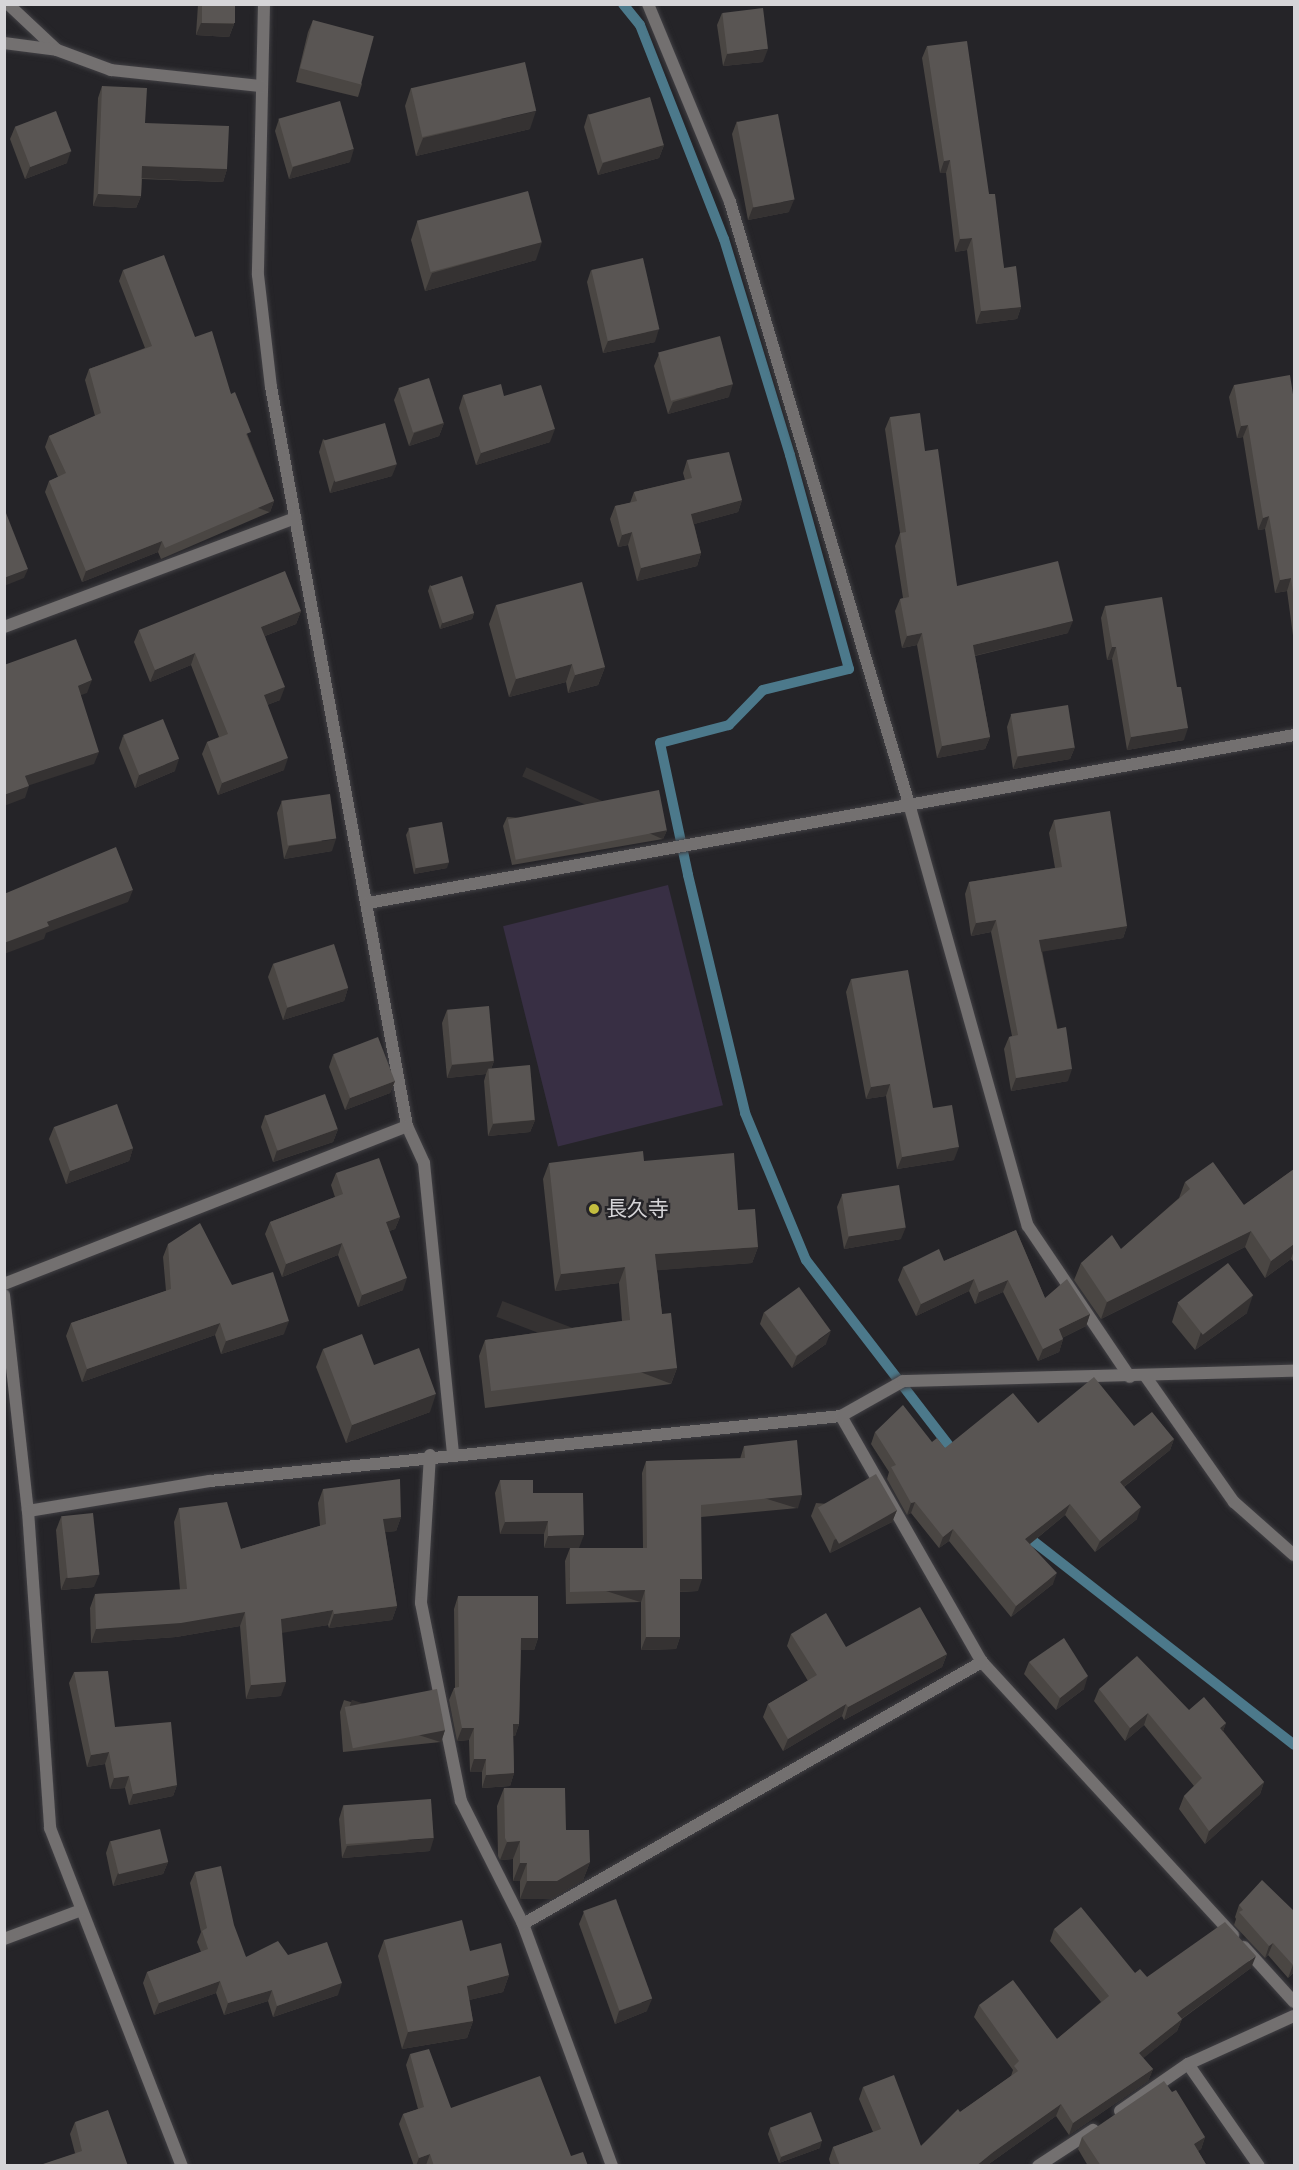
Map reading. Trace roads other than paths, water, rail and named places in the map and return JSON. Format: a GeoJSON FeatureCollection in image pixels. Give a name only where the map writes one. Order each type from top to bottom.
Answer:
{"type":"FeatureCollection","features":[{"type":"Feature","properties":{"kind":"street"},"geometry":{"type":"LineString","coordinates":[[8,4],[57,50]]}},
{"type":"Feature","properties":{"kind":"street"},"geometry":{"type":"LineString","coordinates":[[264,4],[258,275],[271,387],[368,903],[407,1126],[424,1162],[453,1453]]}},
{"type":"Feature","properties":{"kind":"street"},"geometry":{"type":"LineString","coordinates":[[648,4],[730,202],[909,804],[1028,1226],[1130,1377]]}},
{"type":"Feature","properties":{"kind":"street"},"geometry":{"type":"LineString","coordinates":[[4,43],[57,50],[111,70],[261,86]]}},
{"type":"Feature","properties":{"kind":"street"},"geometry":{"type":"LineString","coordinates":[[4,627],[295,518]]}},
{"type":"Feature","properties":{"kind":"street"},"geometry":{"type":"LineString","coordinates":[[368,903],[1294,735]]}},
{"type":"Feature","properties":{"kind":"street"},"geometry":{"type":"LineString","coordinates":[[4,1284],[407,1126]]}},
{"type":"Feature","properties":{"kind":"street"},"geometry":{"type":"LineString","coordinates":[[4,1295],[28,1511],[50,1828],[182,2166]]}},
{"type":"Feature","properties":{"kind":"street"},"geometry":{"type":"LineString","coordinates":[[28,1511],[210,1481],[430,1455],[841,1416],[903,1381],[1146,1377],[1294,1371]]}},
{"type":"Feature","properties":{"kind":"street"},"geometry":{"type":"LineString","coordinates":[[1146,1377],[1234,1502],[1294,1555]]}},
{"type":"Feature","properties":{"kind":"street"},"geometry":{"type":"LineString","coordinates":[[841,1416],[982,1662],[1294,2002]]}},
{"type":"Feature","properties":{"kind":"street"},"geometry":{"type":"LineString","coordinates":[[430,1455],[421,1603],[442,1722],[461,1801],[523,1924],[612,2166]]}},
{"type":"Feature","properties":{"kind":"street"},"geometry":{"type":"LineString","coordinates":[[523,1924],[982,1662]]}},
{"type":"Feature","properties":{"kind":"street"},"geometry":{"type":"LineString","coordinates":[[4,1939],[81,1910]]}},
{"type":"Feature","properties":{"kind":"street"},"geometry":{"type":"LineString","coordinates":[[1038,2166],[1188,2064],[1294,2016]]}},
{"type":"Feature","properties":{"kind":"street"},"geometry":{"type":"LineString","coordinates":[[1188,2064],[1260,2166]]}},
{"type":"Feature","properties":{"kind":"waterway"},"geometry":{"type":"LineString","coordinates":[[623,4],[640,25],[724,239],[790,455],[849,669],[763,690],[729,725],[660,743],[688,875],[745,1113],[806,1260],[956,1455]]}},
{"type":"Feature","properties":{"kind":"waterway"},"geometry":{"type":"LineString","coordinates":[[1023,1533],[1294,1745]]}},
{"type":"Feature","properties":{"kind":"place","name":"長久寺"},"geometry":{"type":"Point","coordinates":[594,1209]}}]}
